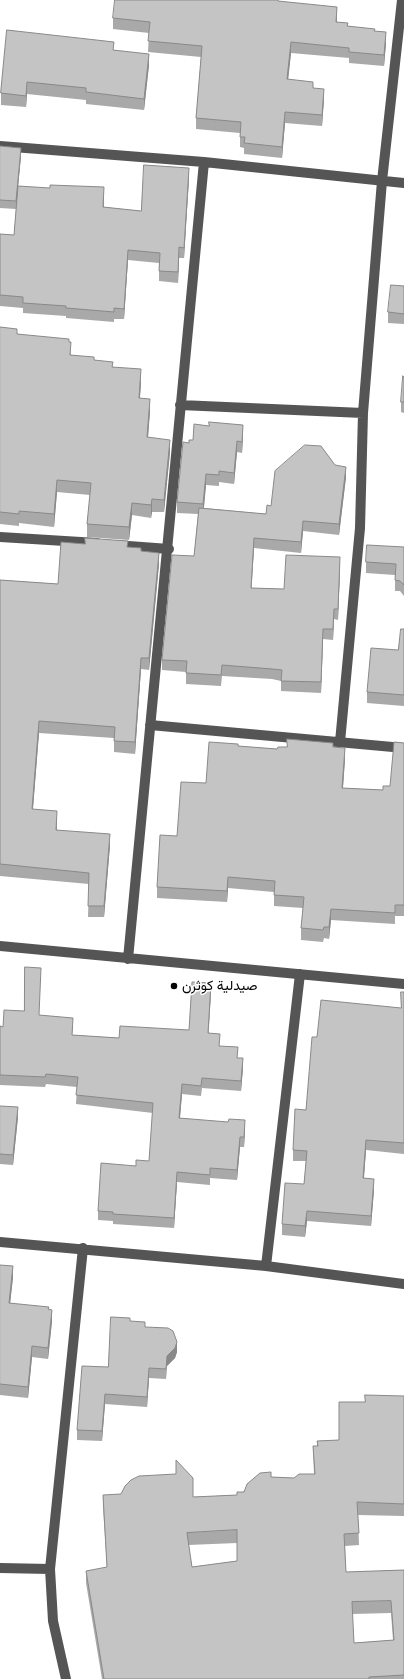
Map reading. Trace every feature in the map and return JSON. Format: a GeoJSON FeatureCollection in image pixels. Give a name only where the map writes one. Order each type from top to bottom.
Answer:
{"type":"FeatureCollection","features":[{"type":"Feature","properties":{"kind":"street"},"geometry":{"type":"LineString","coordinates":[[340,742],[360,528],[363,413],[382,181],[402,0]]}},
{"type":"Feature","properties":{"kind":"street"},"geometry":{"type":"LineString","coordinates":[[0,146],[204,162],[404,183]]}},
{"type":"Feature","properties":{"kind":"street"},"geometry":{"type":"LineString","coordinates":[[128,958],[150,725],[169,549],[180,405],[204,162]]}},
{"type":"Feature","properties":{"kind":"street"},"geometry":{"type":"LineString","coordinates":[[180,405],[363,413]]}},
{"type":"Feature","properties":{"kind":"street"},"geometry":{"type":"LineString","coordinates":[[0,536],[169,549]]}},
{"type":"Feature","properties":{"kind":"street"},"geometry":{"type":"LineString","coordinates":[[150,725],[404,748]]}},
{"type":"Feature","properties":{"kind":"street"},"geometry":{"type":"LineString","coordinates":[[0,946],[404,984]]}},
{"type":"Feature","properties":{"kind":"street"},"geometry":{"type":"LineString","coordinates":[[266,1266],[300,974]]}},
{"type":"Feature","properties":{"kind":"street"},"geometry":{"type":"LineString","coordinates":[[0,1242],[83,1248],[266,1266],[404,1284]]}},
{"type":"Feature","properties":{"kind":"street"},"geometry":{"type":"LineString","coordinates":[[66,1679],[53,1621],[50,1569],[83,1248]]}},
{"type":"Feature","properties":{"kind":"street"},"geometry":{"type":"LineString","coordinates":[[0,1568],[50,1569]]}},
{"type":"Feature","properties":{"kind":"building"},"geometry":{"type":"Polygon","coordinates":[[[115,0],[278,0],[337,7],[336,22],[348,23],[347,26],[375,29],[374,31],[386,32],[384,55],[349,52],[349,48],[291,42],[287,79],[313,82],[313,88],[324,89],[322,115],[285,112],[282,147],[244,143],[245,137],[240,137],[241,122],[196,118],[202,46],[148,41],[150,22],[113,18],[115,0]]]}},
{"type":"Feature","properties":{"kind":"building"},"geometry":{"type":"Polygon","coordinates":[[[7,30],[114,42],[113,50],[149,54],[144,99],[86,92],[86,88],[27,82],[26,96],[1,93],[7,30]]]}},
{"type":"Feature","properties":{"kind":"building"},"geometry":{"type":"Polygon","coordinates":[[[0,146],[21,148],[16,201],[0,200],[0,146]]]}},
{"type":"Feature","properties":{"kind":"building"},"geometry":{"type":"Polygon","coordinates":[[[144,165],[189,168],[184,248],[179,247],[178,272],[159,271],[160,253],[128,250],[124,309],[114,308],[114,312],[66,308],[66,306],[23,303],[23,297],[0,295],[0,234],[14,235],[18,186],[50,188],[50,185],[104,187],[103,207],[141,211],[144,165]]]}},
{"type":"Feature","properties":{"kind":"building"},"geometry":{"type":"Polygon","coordinates":[[[391,285],[404,286],[404,314],[388,312],[391,285]]]}},
{"type":"Feature","properties":{"kind":"building"},"geometry":{"type":"Polygon","coordinates":[[[0,327],[17,329],[17,334],[69,339],[69,342],[71,342],[70,355],[94,357],[94,360],[113,362],[112,367],[141,369],[139,398],[150,399],[147,437],[170,440],[164,500],[152,499],[151,505],[132,503],[129,527],[87,524],[91,483],[57,480],[54,514],[19,511],[19,514],[0,512],[0,327]]]}},
{"type":"Feature","properties":{"kind":"building"},"geometry":{"type":"Polygon","coordinates":[[[403,376],[404,402],[401,402],[403,376]]]}},
{"type":"Feature","properties":{"kind":"building"},"geometry":{"type":"Polygon","coordinates":[[[209,422],[243,425],[242,442],[237,441],[234,473],[219,471],[219,475],[206,474],[203,504],[177,502],[183,442],[189,443],[189,440],[193,440],[194,424],[209,426],[209,422]]]}},
{"type":"Feature","properties":{"kind":"building"},"geometry":{"type":"Polygon","coordinates":[[[305,445],[321,446],[335,465],[346,467],[339,524],[303,521],[301,542],[254,538],[251,588],[284,589],[286,555],[340,557],[338,609],[334,609],[333,629],[323,629],[321,682],[281,681],[282,670],[222,665],[221,675],[186,673],[187,661],[162,660],[172,555],[194,556],[199,508],[266,514],[267,505],[271,506],[275,471],[305,445]]]}},
{"type":"Feature","properties":{"kind":"building"},"geometry":{"type":"Polygon","coordinates":[[[85,538],[128,541],[127,547],[141,548],[141,551],[159,553],[149,658],[141,658],[135,742],[114,741],[115,727],[39,721],[32,809],[57,811],[56,830],[110,834],[104,906],[88,906],[89,873],[0,864],[0,580],[58,584],[61,542],[85,544],[85,538]]]}},
{"type":"Feature","properties":{"kind":"building"},"geometry":{"type":"Polygon","coordinates":[[[367,545],[404,547],[404,585],[400,581],[395,580],[396,564],[366,562],[367,545]]]}},
{"type":"Feature","properties":{"kind":"building"},"geometry":{"type":"Polygon","coordinates":[[[401,629],[404,629],[404,695],[367,692],[371,648],[398,650],[401,629]]]}},
{"type":"Feature","properties":{"kind":"building"},"geometry":{"type":"Polygon","coordinates":[[[287,739],[333,743],[333,747],[345,748],[342,788],[383,790],[383,786],[390,786],[394,742],[404,743],[404,905],[395,905],[395,913],[331,909],[329,927],[324,927],[323,930],[301,928],[304,897],[274,895],[275,881],[228,877],[227,891],[157,887],[160,835],[177,836],[181,782],[206,783],[209,742],[277,749],[278,747],[287,747],[287,739]]]}},
{"type":"Feature","properties":{"kind":"building"},"geometry":{"type":"Polygon","coordinates":[[[25,967],[41,968],[39,1015],[73,1018],[72,1035],[119,1038],[120,1026],[189,1030],[192,982],[211,983],[208,1033],[220,1034],[219,1046],[238,1047],[237,1058],[243,1058],[241,1081],[202,1078],[201,1086],[182,1084],[179,1118],[228,1122],[229,1119],[245,1120],[244,1137],[240,1137],[237,1170],[210,1168],[210,1175],[177,1172],[174,1218],[113,1214],[113,1212],[98,1211],[101,1163],[136,1166],[136,1160],[149,1161],[153,1103],[76,1095],[78,1077],[46,1074],[45,1077],[0,1075],[0,1026],[3,1027],[4,1010],[24,1011],[25,967]]]}},
{"type":"Feature","properties":{"kind":"building"},"geometry":{"type":"Polygon","coordinates":[[[401,992],[404,992],[404,1143],[366,1140],[363,1178],[374,1179],[371,1216],[307,1211],[305,1226],[282,1224],[285,1183],[304,1184],[307,1151],[293,1150],[295,1109],[306,1110],[312,1037],[317,1037],[321,1000],[401,1008],[401,992]]]}},
{"type":"Feature","properties":{"kind":"building"},"geometry":{"type":"Polygon","coordinates":[[[0,1106],[18,1107],[13,1155],[0,1154],[0,1106]]]}},
{"type":"Feature","properties":{"kind":"building"},"geometry":{"type":"Polygon","coordinates":[[[0,1265],[13,1266],[9,1303],[49,1307],[48,1309],[52,1310],[48,1348],[32,1346],[28,1387],[0,1384],[0,1265]]]}},
{"type":"Feature","properties":{"kind":"building"},"geometry":{"type":"Polygon","coordinates":[[[111,1317],[130,1318],[130,1321],[145,1322],[145,1327],[168,1328],[173,1331],[177,1342],[175,1348],[167,1356],[166,1369],[149,1368],[147,1397],[105,1394],[102,1431],[77,1430],[82,1366],[108,1367],[111,1317]]]}},
{"type":"Feature","properties":{"kind":"building"},"geometry":{"type":"Polygon","coordinates":[[[365,1395],[404,1396],[404,1504],[357,1502],[359,1533],[344,1534],[346,1572],[404,1570],[404,1675],[369,1677],[369,1679],[104,1679],[86,1571],[107,1567],[103,1495],[121,1494],[125,1486],[131,1480],[139,1476],[176,1474],[176,1460],[193,1478],[193,1497],[237,1495],[237,1492],[244,1492],[247,1484],[260,1473],[271,1472],[271,1477],[294,1478],[299,1474],[315,1474],[313,1446],[318,1446],[317,1441],[339,1440],[339,1402],[365,1402],[365,1395]],[[237,1530],[187,1533],[192,1567],[237,1561],[237,1530]],[[391,1601],[352,1602],[354,1643],[394,1640],[391,1601]]]}},
{"type":"Feature","properties":{"kind":"place","name":"صيدلية كوثرن"},"geometry":{"type":"Point","coordinates":[174,986]}}]}
